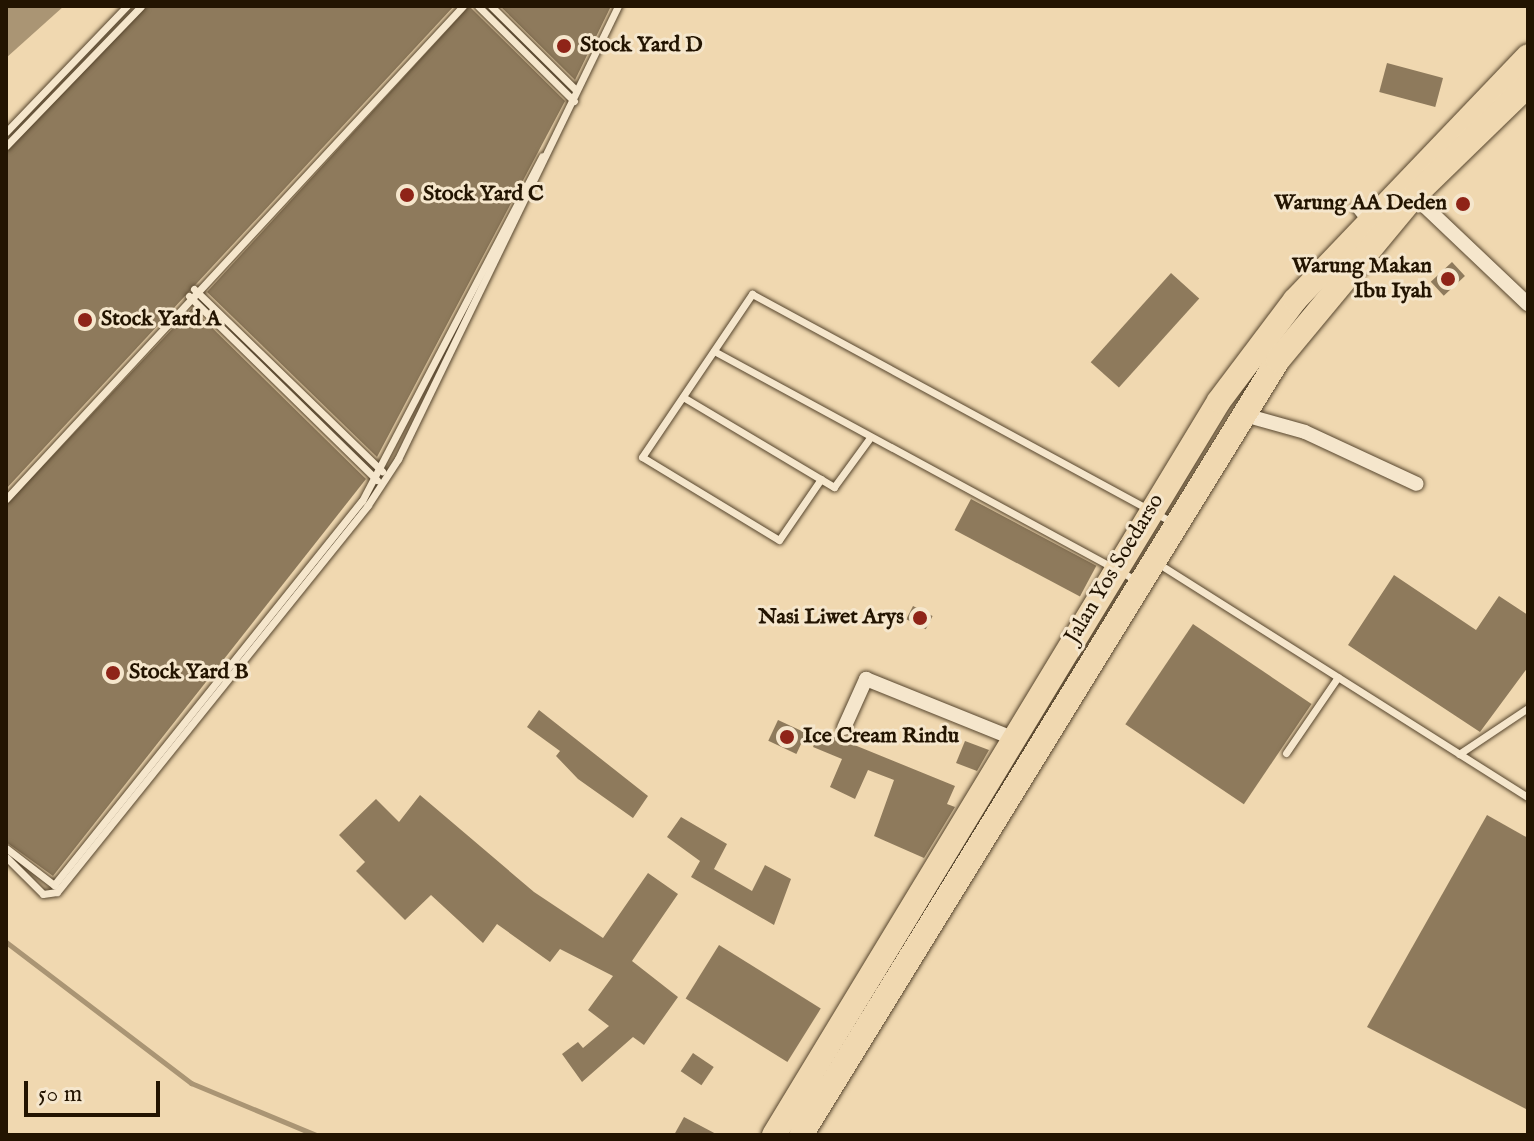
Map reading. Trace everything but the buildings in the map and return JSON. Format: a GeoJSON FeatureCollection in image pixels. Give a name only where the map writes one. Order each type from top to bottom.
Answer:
{"type":"FeatureCollection","features":[{"type":"Feature","properties":{"kind":"highway","name":"Jalan Yos Soedarso"},"geometry":{"type":"LineString","coordinates":[[801,1135],[935,899],[1012,738],[1127,574],[1151,558],[1241,414],[1313,312],[1414,196],[1528,56]]}},
{"type":"Feature","properties":{"kind":"highway","name":"Jalan Yos Soedarso"},"geometry":{"type":"LineString","coordinates":[[774,1135],[848,1000],[935,899],[1037,749],[1127,574],[1150,512],[1285,313],[1360,215],[1528,85]]}},
{"type":"Feature","properties":{"kind":"highway"},"geometry":{"type":"LineString","coordinates":[[1012,738],[1037,749]]}},
{"type":"Feature","properties":{"kind":"street"},"geometry":{"type":"LineString","coordinates":[[1414,196],[1528,304]]}},
{"type":"Feature","properties":{"kind":"street"},"geometry":{"type":"LineString","coordinates":[[1241,414],[1305,432],[1417,484]]}},
{"type":"Feature","properties":{"kind":"street"},"geometry":{"type":"LineString","coordinates":[[844,728],[866,679],[1012,738]]}},
{"type":"Feature","properties":{"kind":"lane"},"geometry":{"type":"LineString","coordinates":[[6,132],[127,6]]}},
{"type":"Feature","properties":{"kind":"lane"},"geometry":{"type":"LineString","coordinates":[[6,146],[141,6]]}},
{"type":"Feature","properties":{"kind":"lane"},"geometry":{"type":"LineString","coordinates":[[6,492],[461,6]]}},
{"type":"Feature","properties":{"kind":"lane"},"geometry":{"type":"LineString","coordinates":[[478,6],[572,99]]}},
{"type":"Feature","properties":{"kind":"lane"},"geometry":{"type":"LineString","coordinates":[[491,6],[575,89]]}},
{"type":"Feature","properties":{"kind":"lane"},"geometry":{"type":"LineString","coordinates":[[6,857],[43,894],[57,892],[379,482],[616,6]]}},
{"type":"Feature","properties":{"kind":"lane"},"geometry":{"type":"LineString","coordinates":[[6,848],[54,885],[379,482],[616,6]]}},
{"type":"Feature","properties":{"kind":"lane"},"geometry":{"type":"LineString","coordinates":[[192,294],[382,471]]}},
{"type":"Feature","properties":{"kind":"lane"},"geometry":{"type":"LineString","coordinates":[[192,294],[379,482]]}},
{"type":"Feature","properties":{"kind":"lane"},"geometry":{"type":"LineString","coordinates":[[6,499],[192,294]]}},
{"type":"Feature","properties":{"kind":"lane"},"geometry":{"type":"LineString","coordinates":[[821,479],[779,540],[642,457],[752,294],[1172,522]]}},
{"type":"Feature","properties":{"kind":"lane"},"geometry":{"type":"LineString","coordinates":[[714,351],[869,439],[1127,574]]}},
{"type":"Feature","properties":{"kind":"lane"},"geometry":{"type":"LineString","coordinates":[[683,397],[834,487],[869,439]]}},
{"type":"Feature","properties":{"kind":"lane"},"geometry":{"type":"LineString","coordinates":[[1151,558],[1528,797]]}},
{"type":"Feature","properties":{"kind":"lane"},"geometry":{"type":"LineString","coordinates":[[1286,753],[1338,677]]}},
{"type":"Feature","properties":{"kind":"lane"},"geometry":{"type":"LineString","coordinates":[[1459,754],[1528,708]]}},
{"type":"Feature","properties":{"kind":"shaded area"},"geometry":{"type":"Polygon","coordinates":[[[6,6],[64,6],[6,58],[6,6]]]}},
{"type":"Feature","properties":{"kind":"waterway"},"geometry":{"type":"LineString","coordinates":[[6,942],[191,1083],[316,1135]]}},
{"type":"Feature","properties":{"kind":"place","name":"Stock Yard D"},"geometry":{"type":"Point","coordinates":[564,46]}},
{"type":"Feature","properties":{"kind":"place","name":"Stock Yard C"},"geometry":{"type":"Point","coordinates":[407,195]}},
{"type":"Feature","properties":{"kind":"place","name":"Warung AA Deden"},"geometry":{"type":"Point","coordinates":[1463,204]}},
{"type":"Feature","properties":{"kind":"place","name":"Warung Makan Ibu Iyah"},"geometry":{"type":"Point","coordinates":[1448,279]}},
{"type":"Feature","properties":{"kind":"place","name":"Stock Yard A"},"geometry":{"type":"Point","coordinates":[85,320]}},
{"type":"Feature","properties":{"kind":"place","name":"Nasi Liwet Arys"},"geometry":{"type":"Point","coordinates":[920,618]}},
{"type":"Feature","properties":{"kind":"place","name":"Stock Yard B"},"geometry":{"type":"Point","coordinates":[113,673]}},
{"type":"Feature","properties":{"kind":"place","name":"Ice Cream Rindu"},"geometry":{"type":"Point","coordinates":[787,737]}}]}
